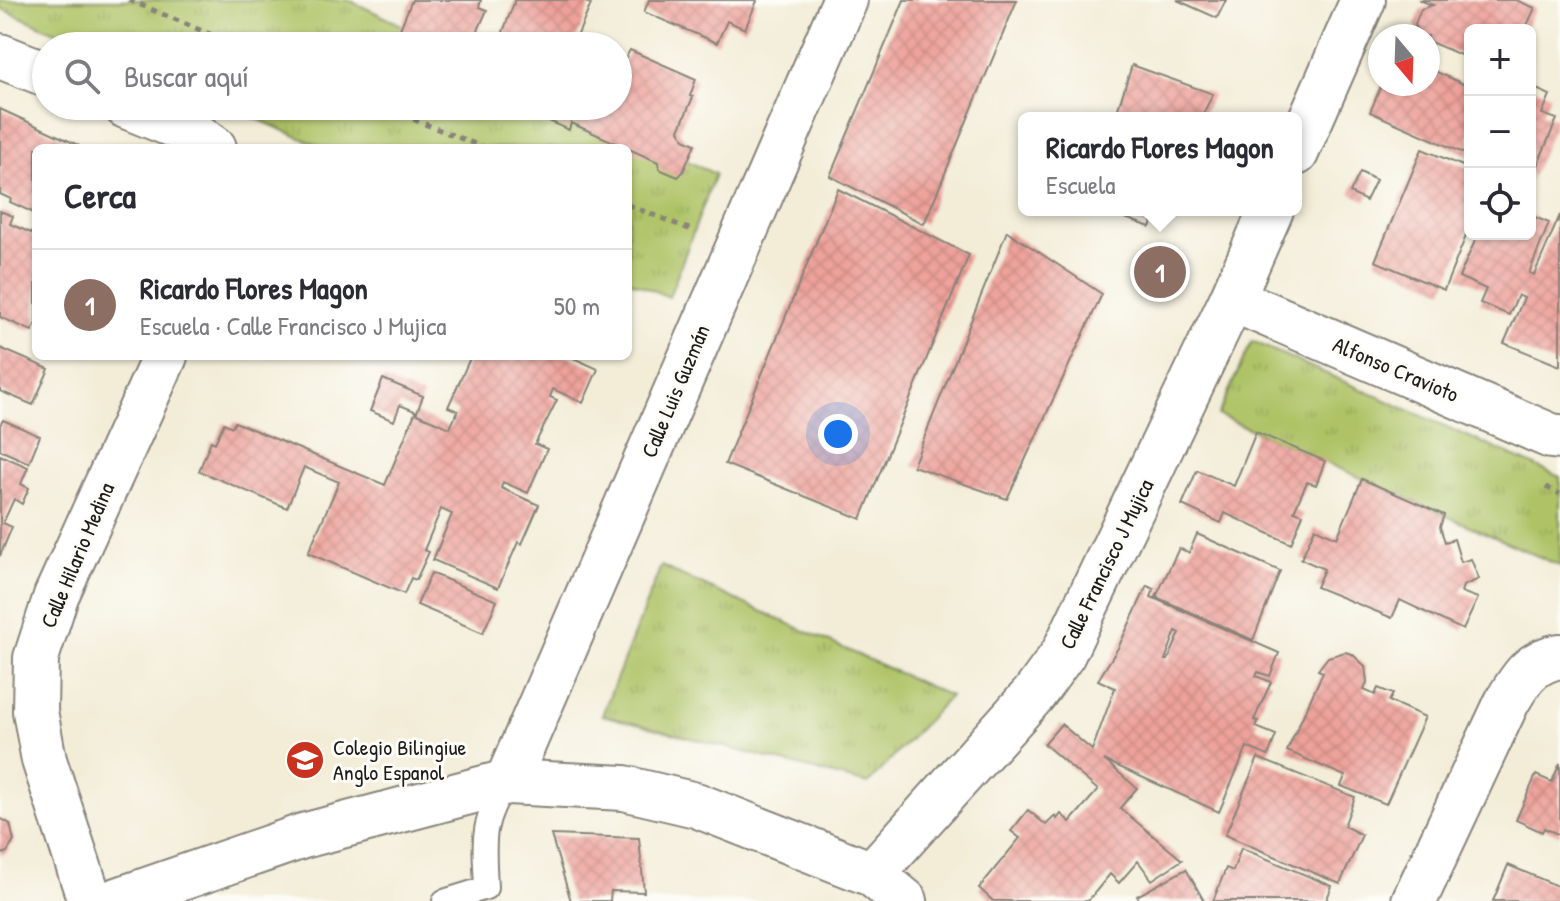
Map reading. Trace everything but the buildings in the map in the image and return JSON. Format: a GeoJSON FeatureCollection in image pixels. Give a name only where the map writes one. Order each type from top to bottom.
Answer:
{"type":"FeatureCollection","features":[{"type":"Feature","properties":{"kind":"street","name":"Calle Luis Guzmán"},"geometry":{"type":"LineString","coordinates":[[507,782],[845,0]]}},
{"type":"Feature","properties":{"kind":"street"},"geometry":{"type":"LineString","coordinates":[[1302,139],[1363,0]]}},
{"type":"Feature","properties":{"kind":"street"},"geometry":{"type":"LineString","coordinates":[[0,56],[32,69]]}},
{"type":"Feature","properties":{"kind":"street"},"geometry":{"type":"LineString","coordinates":[[158,120],[204,140]]}},
{"type":"Feature","properties":{"kind":"street","name":"Calle Francisco J Mujica"},"geometry":{"type":"LineString","coordinates":[[872,874],[1034,694],[1063,654],[1268,216]]}},
{"type":"Feature","properties":{"kind":"street","name":"Alfonso Cravioto"},"geometry":{"type":"LineString","coordinates":[[1232,299],[1551,436],[1560,437]]}},
{"type":"Feature","properties":{"kind":"street","name":"Calle Hilario Medina"},"geometry":{"type":"LineString","coordinates":[[90,901],[44,760],[35,711],[36,658],[56,596],[163,360]]}},
{"type":"Feature","properties":{"kind":"street"},"geometry":{"type":"LineString","coordinates":[[1414,901],[1523,674],[1543,659],[1560,656]]}},
{"type":"Feature","properties":{"kind":"street"},"geometry":{"type":"LineString","coordinates":[[115,901],[303,836],[507,782],[624,788],[696,805],[872,874],[905,901]]}},
{"type":"Feature","properties":{"kind":"lane"},"geometry":{"type":"LineString","coordinates":[[444,901],[488,894],[484,831],[493,804],[507,782]]}},
{"type":"Feature","properties":{"kind":"path"},"geometry":{"type":"LineString","coordinates":[[129,0],[205,32]]}},
{"type":"Feature","properties":{"kind":"path"},"geometry":{"type":"LineString","coordinates":[[415,120],[475,144]]}},
{"type":"Feature","properties":{"kind":"path"},"geometry":{"type":"LineString","coordinates":[[632,207],[737,248]]}},
{"type":"Feature","properties":{"kind":"green space"},"geometry":{"type":"Polygon","coordinates":[[[0,0],[349,0],[416,32],[56,32],[0,8],[0,0]]]}},
{"type":"Feature","properties":{"kind":"green space"},"geometry":{"type":"Polygon","coordinates":[[[259,120],[601,120],[715,174],[669,297],[632,282],[632,144],[315,144],[259,120]]]}},
{"type":"Feature","properties":{"kind":"green space"},"geometry":{"type":"Polygon","coordinates":[[[1252,341],[1560,477],[1560,566],[1218,415],[1252,341]]]}},
{"type":"Feature","properties":{"kind":"green space"},"geometry":{"type":"Polygon","coordinates":[[[661,566],[950,696],[868,784],[602,715],[661,566]]]}},
{"type":"Feature","properties":{"kind":"place","name":"Ricardo Flores Magon"},"geometry":{"type":"Point","coordinates":[1160,272]}},
{"type":"Feature","properties":{"kind":"place","name":"Colegio Bilingiue Anglo Espanol"},"geometry":{"type":"Point","coordinates":[305,760]}}]}
